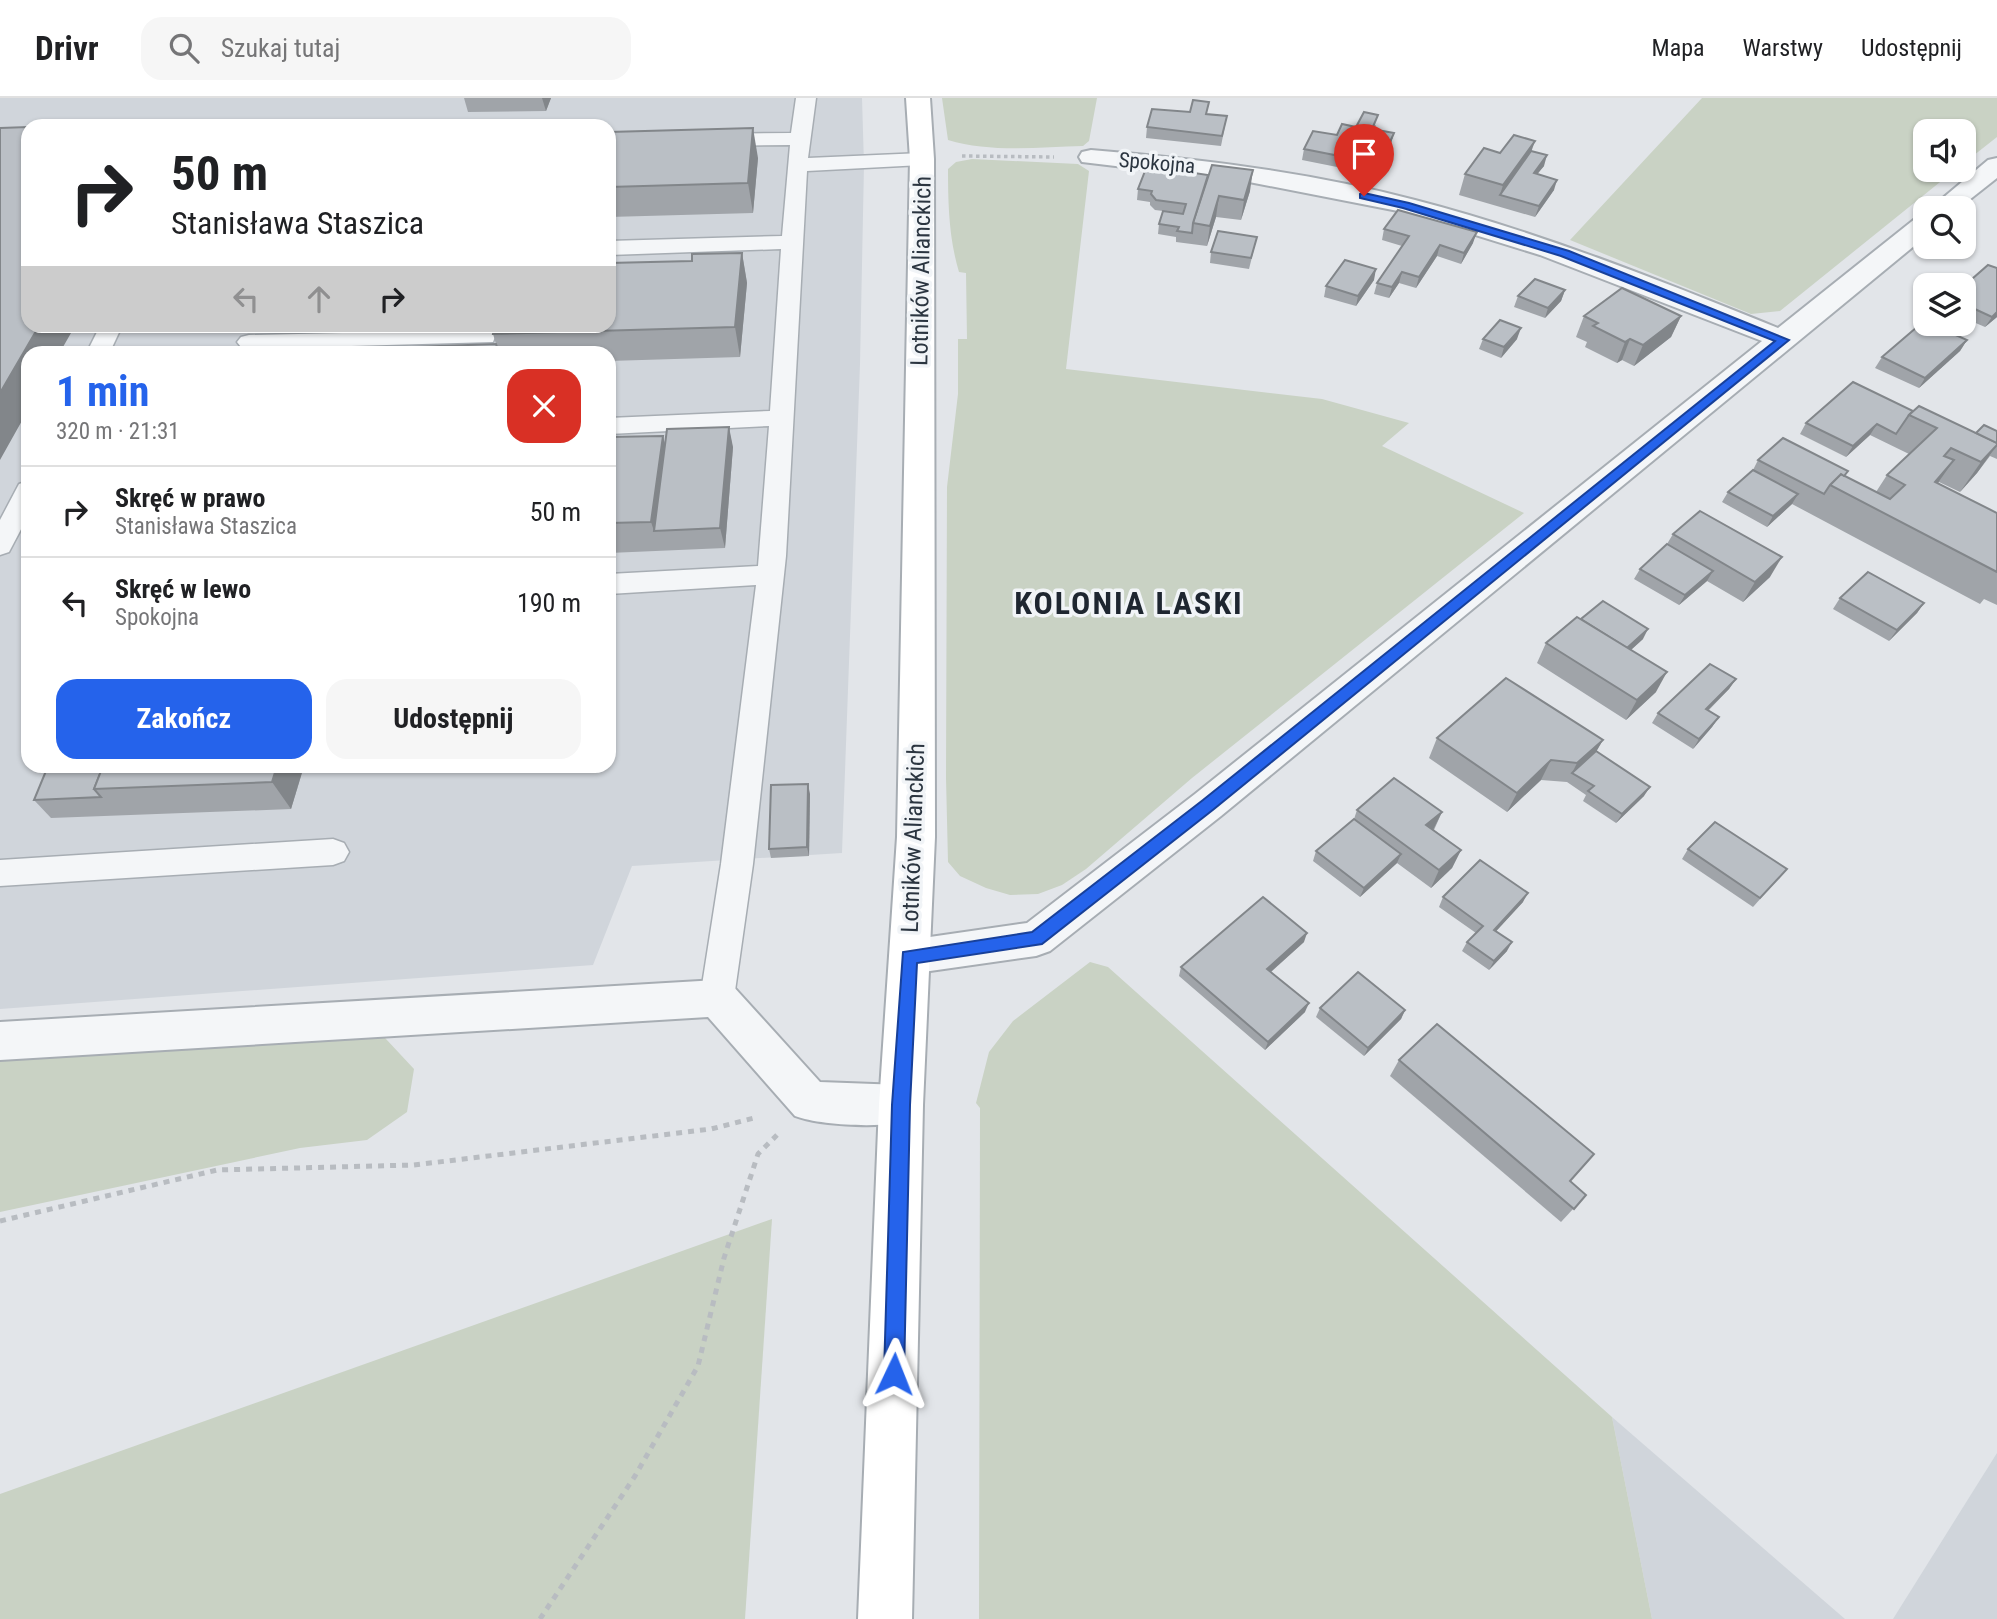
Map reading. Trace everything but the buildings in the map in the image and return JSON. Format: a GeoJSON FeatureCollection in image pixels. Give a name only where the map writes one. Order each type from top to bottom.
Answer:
{"type":"FeatureCollection","features":[{"type":"Feature","properties":{"kind":"main road","name":"Lotników Alianckich"},"geometry":{"type":"LineString","coordinates":[[885,1619],[901,1105],[916,837],[922,159],[918,98]]}},
{"type":"Feature","properties":{"kind":"street","name":"Spokojna"},"geometry":{"type":"LineString","coordinates":[[1091,158],[1209,168],[1322,187],[1405,205],[1565,254],[1783,340]]}},
{"type":"Feature","properties":{"kind":"street"},"geometry":{"type":"LineString","coordinates":[[1959,196],[1997,165]]}},
{"type":"Feature","properties":{"kind":"street"},"geometry":{"type":"LineString","coordinates":[[909,957],[1036,939],[1208,805],[1913,234]]}},
{"type":"Feature","properties":{"kind":"street"},"geometry":{"type":"LineString","coordinates":[[0,1041],[717,998],[810,1102],[901,1105]]}},
{"type":"Feature","properties":{"kind":"lane"},"geometry":{"type":"LineString","coordinates":[[717,998],[737,864],[771,575],[798,152],[806,98]]}},
{"type":"Feature","properties":{"kind":"lane"},"geometry":{"type":"LineString","coordinates":[[691,141],[798,152],[922,159]]}},
{"type":"Feature","properties":{"kind":"lane"},"geometry":{"type":"LineString","coordinates":[[616,248],[792,242]]}},
{"type":"Feature","properties":{"kind":"lane"},"geometry":{"type":"LineString","coordinates":[[249,342],[485,337],[486,333]]}},
{"type":"Feature","properties":{"kind":"lane"},"geometry":{"type":"LineString","coordinates":[[616,425],[782,418]]}},
{"type":"Feature","properties":{"kind":"lane"},"geometry":{"type":"LineString","coordinates":[[0,546],[21,504]]}},
{"type":"Feature","properties":{"kind":"lane"},"geometry":{"type":"LineString","coordinates":[[616,584],[771,575]]}},
{"type":"Feature","properties":{"kind":"lane"},"geometry":{"type":"LineString","coordinates":[[0,873],[332,852]]}},
{"type":"Feature","properties":{"kind":"path"},"geometry":{"type":"LineString","coordinates":[[922,159],[962,156],[1091,158]]}},
{"type":"Feature","properties":{"kind":"path"},"geometry":{"type":"LineString","coordinates":[[0,1220],[217,1170],[414,1165],[711,1129],[810,1102]]}},
{"type":"Feature","properties":{"kind":"path"},"geometry":{"type":"LineString","coordinates":[[540,1619],[635,1476],[698,1366],[724,1258],[758,1154],[810,1102]]}},
{"type":"Feature","properties":{"kind":"shaded area"},"geometry":{"type":"Polygon","coordinates":[[[0,98],[862,98],[864,165],[860,364],[842,853],[632,866],[593,965],[0,1009],[0,98]]]}},
{"type":"Feature","properties":{"kind":"shaded area"},"geometry":{"type":"Polygon","coordinates":[[[1612,1417],[1845,1619],[1652,1619],[1612,1417]]]}},
{"type":"Feature","properties":{"kind":"shaded area"},"geometry":{"type":"Polygon","coordinates":[[[1997,1453],[1997,1619],[1893,1619],[1997,1453]]]}},
{"type":"Feature","properties":{"kind":"green space"},"geometry":{"type":"Polygon","coordinates":[[[942,98],[1097,98],[1089,141],[1083,146],[1015,148],[981,147],[948,140],[942,98]]]}},
{"type":"Feature","properties":{"kind":"green space"},"geometry":{"type":"Polygon","coordinates":[[[1702,98],[1997,98],[1997,137],[1976,154],[1976,119],[1913,119],[1913,182],[1940,182],[1923,196],[1913,196],[1913,204],[1780,311],[1751,314],[1570,240],[1702,98]]]}},
{"type":"Feature","properties":{"kind":"green space"},"geometry":{"type":"Polygon","coordinates":[[[972,159],[1078,164],[1089,171],[1066,369],[1322,399],[1409,423],[1382,446],[1524,513],[1192,778],[1086,869],[1062,885],[1038,894],[1010,895],[986,888],[960,876],[948,862],[947,487],[958,394],[958,339],[967,339],[966,273],[959,272],[953,247],[948,169],[956,162],[972,159]]]}},
{"type":"Feature","properties":{"kind":"green space"},"geometry":{"type":"Polygon","coordinates":[[[1090,962],[1108,967],[1612,1417],[1652,1619],[979,1619],[980,1108],[976,1103],[989,1052],[1013,1021],[1090,962]]]}},
{"type":"Feature","properties":{"kind":"green space"},"geometry":{"type":"Polygon","coordinates":[[[372,1024],[414,1069],[407,1112],[367,1140],[300,1148],[0,1212],[0,1056],[372,1024]]]}},
{"type":"Feature","properties":{"kind":"green space"},"geometry":{"type":"Polygon","coordinates":[[[772,1219],[745,1619],[0,1619],[0,1494],[772,1219]]]}},
{"type":"Feature","properties":{"kind":"district","name":"KOLONIA LASKI"},"geometry":{"type":"Point","coordinates":[1129,603]}},
{"type":"Feature","properties":{"kind":"route"},"geometry":{"type":"LineString","coordinates":[[894,1374],[901,1105],[909,957],[1036,939],[1208,805],[1783,340],[1565,254],[1482,227],[1364,196]]}}]}
